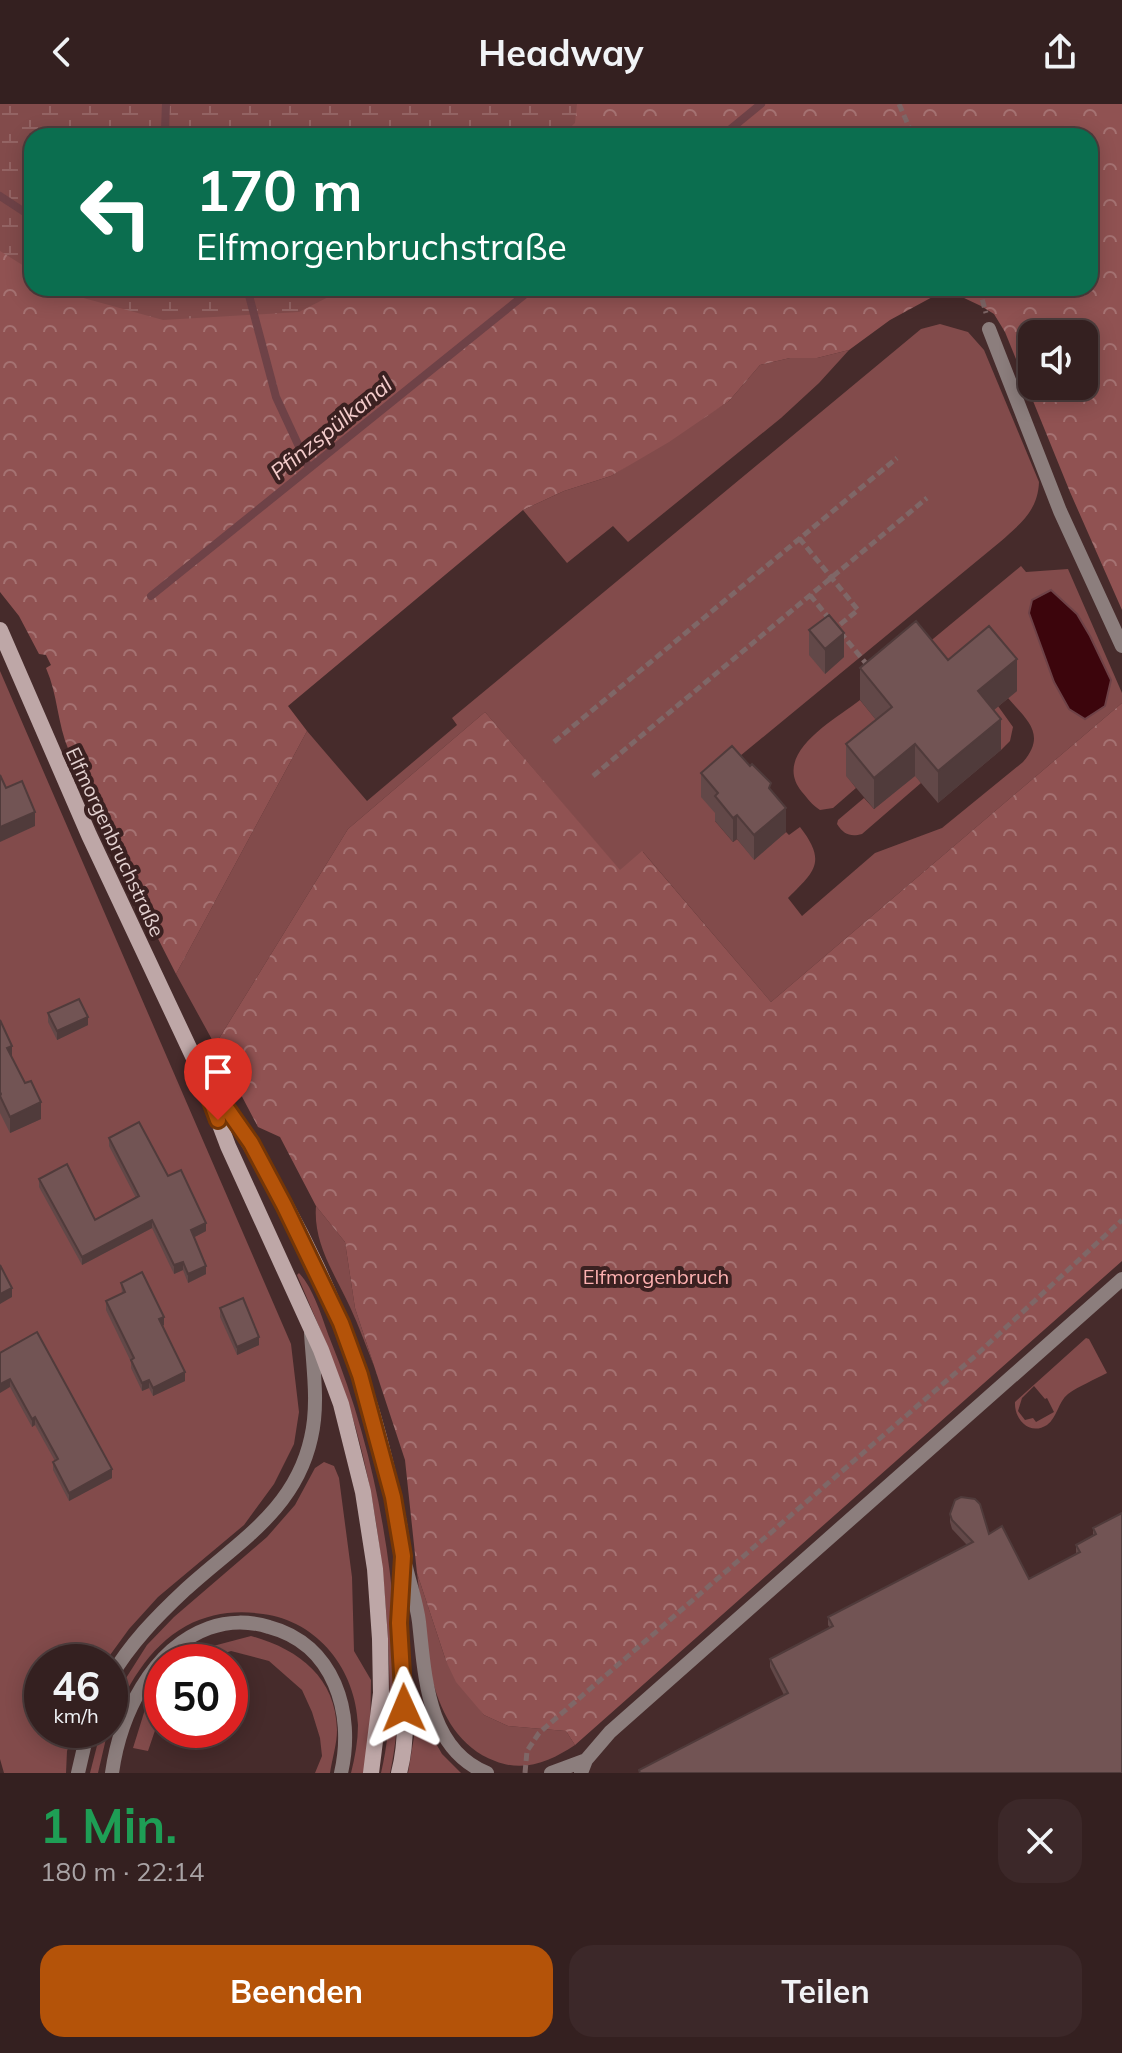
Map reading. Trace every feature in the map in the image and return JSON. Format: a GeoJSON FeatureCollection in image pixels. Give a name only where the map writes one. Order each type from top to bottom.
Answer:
{"type":"FeatureCollection","features":[{"type":"Feature","properties":{"kind":"main road","name":"Elfmorgenbruchstraße"},"geometry":{"type":"LineString","coordinates":[[0,630],[89,835],[199,1069],[228,1146],[311,1329],[341,1404],[363,1492],[375,1569],[381,1693],[371,1773]]}},
{"type":"Feature","properties":{"kind":"main road","name":"Elfmorgenbruchstraße"},"geometry":{"type":"LineString","coordinates":[[199,1069],[251,1143],[284,1205],[341,1323],[377,1428],[403,1556],[399,1623],[405,1696],[399,1773]]}},
{"type":"Feature","properties":{"kind":"lane"},"geometry":{"type":"LineString","coordinates":[[989,329],[1060,511],[1122,646]]}},
{"type":"Feature","properties":{"kind":"lane"},"geometry":{"type":"LineString","coordinates":[[551,1773],[584,1766],[610,1732],[1122,1279]]}},
{"type":"Feature","properties":{"kind":"lane"},"geometry":{"type":"LineString","coordinates":[[128,1648],[186,1589],[250,1536],[280,1505],[298,1476],[311,1439],[314,1415],[311,1329]]}},
{"type":"Feature","properties":{"kind":"lane"},"geometry":{"type":"LineString","coordinates":[[403,1556],[419,1620],[421,1660],[436,1718],[448,1744],[464,1760],[487,1773]]}},
{"type":"Feature","properties":{"kind":"lane"},"geometry":{"type":"LineString","coordinates":[[112,1773],[125,1722],[155,1668],[180,1645],[209,1628],[254,1623],[278,1629],[300,1640],[319,1655],[330,1672],[343,1704],[346,1733],[341,1773]]}},
{"type":"Feature","properties":{"kind":"lane"},"geometry":{"type":"LineString","coordinates":[[78,1773],[84,1748]]}},
{"type":"Feature","properties":{"kind":"path"},"geometry":{"type":"LineString","coordinates":[[899,104],[910,128]]}},
{"type":"Feature","properties":{"kind":"path"},"geometry":{"type":"LineString","coordinates":[[554,742],[897,458]]}},
{"type":"Feature","properties":{"kind":"path"},"geometry":{"type":"LineString","coordinates":[[593,776],[927,498]]}},
{"type":"Feature","properties":{"kind":"path"},"geometry":{"type":"LineString","coordinates":[[799,538],[858,610],[837,627]]}},
{"type":"Feature","properties":{"kind":"path"},"geometry":{"type":"LineString","coordinates":[[810,595],[870,668]]}},
{"type":"Feature","properties":{"kind":"path"},"geometry":{"type":"LineString","coordinates":[[525,1773],[527,1751],[539,1733],[974,1357],[1122,1220]]}},
{"type":"Feature","properties":{"kind":"green space"},"geometry":{"type":"Polygon","coordinates":[[[0,104],[1122,104],[1122,610],[1033,400],[1098,400],[1098,320],[1018,320],[1018,364],[994,314],[962,297],[949,296],[1098,296],[1098,128],[24,128],[24,296],[934,296],[890,320],[849,350],[817,358],[790,358],[760,365],[729,401],[669,442],[611,476],[564,491],[523,510],[288,706],[307,731],[176,974],[69,751],[46,668],[51,665],[46,655],[39,654],[19,616],[0,592],[0,104]]]}},
{"type":"Feature","properties":{"kind":"green space"},"geometry":{"type":"Polygon","coordinates":[[[0,104],[577,104],[575,123],[570,128],[24,128],[24,266],[0,251],[0,104]]]}},
{"type":"Feature","properties":{"kind":"green space"},"geometry":{"type":"Polygon","coordinates":[[[76,296],[330,296],[299,312],[163,320],[76,296]]]}},
{"type":"Feature","properties":{"kind":"green space"},"geometry":{"type":"Polygon","coordinates":[[[940,324],[968,332],[984,350],[1039,482],[1035,501],[1027,516],[1000,542],[740,756],[715,821],[733,842],[737,839],[754,859],[786,832],[789,835],[800,827],[815,858],[811,873],[788,898],[802,916],[875,853],[942,828],[1023,762],[1030,752],[1034,735],[1008,698],[1016,690],[938,700],[916,653],[1021,566],[1026,572],[1068,569],[1122,693],[1122,703],[771,1002],[643,852],[620,871],[485,712],[348,829],[215,1045],[176,974],[307,731],[367,801],[457,725],[452,718],[921,329],[940,324]]]}},
{"type":"Feature","properties":{"kind":"green space"},"geometry":{"type":"Polygon","coordinates":[[[849,350],[781,418],[628,542],[613,526],[567,563],[523,510],[564,491],[611,476],[729,401],[760,365],[790,358],[817,358],[849,350]]]}},
{"type":"Feature","properties":{"kind":"green space"},"geometry":{"type":"Polygon","coordinates":[[[0,671],[291,1344],[299,1412],[294,1444],[274,1484],[244,1525],[158,1597],[118,1644],[24,1644],[24,1748],[68,1748],[66,1773],[4,1773],[0,1759],[0,671]]]}},
{"type":"Feature","properties":{"kind":"green space"},"geometry":{"type":"Polygon","coordinates":[[[860,700],[882,727],[846,775],[856,788],[833,808],[820,810],[802,792],[794,778],[794,765],[809,740],[860,700]]]}},
{"type":"Feature","properties":{"kind":"green space","name":"Elfmorgenbruch"},"geometry":{"type":"Polygon","coordinates":[[[1122,703],[1122,1261],[575,1745],[566,1731],[508,1726],[484,1715],[456,1682],[446,1661],[417,1573],[405,1460],[355,1308],[345,1242],[316,1206],[280,1137],[258,1127],[215,1045],[348,829],[485,712],[620,870],[642,851],[771,1002],[1122,703]]]}},
{"type":"Feature","properties":{"kind":"green space"},"geometry":{"type":"Polygon","coordinates":[[[998,706],[1013,727],[1010,741],[1001,750],[978,723],[998,706]]]}},
{"type":"Feature","properties":{"kind":"green space"},"geometry":{"type":"Polygon","coordinates":[[[915,775],[921,783],[862,834],[848,834],[837,824],[864,798],[874,809],[915,775]]]}},
{"type":"Feature","properties":{"kind":"green space"},"geometry":{"type":"Polygon","coordinates":[[[316,1206],[345,1242],[355,1308],[374,1366],[321,1246],[316,1206]]]}},
{"type":"Feature","properties":{"kind":"green space"},"geometry":{"type":"Polygon","coordinates":[[[299,1273],[313,1295],[355,1408],[381,1513],[397,1660],[397,1716],[390,1773],[381,1773],[389,1723],[389,1673],[378,1533],[363,1455],[350,1409],[297,1275],[299,1273]]]}},
{"type":"Feature","properties":{"kind":"green space"},"geometry":{"type":"Polygon","coordinates":[[[1086,1338],[1089,1339],[1107,1373],[1068,1394],[1047,1425],[1035,1429],[1024,1424],[1017,1415],[1015,1402],[1086,1338]],[[1034,1386],[1022,1398],[1018,1411],[1025,1420],[1033,1418],[1036,1422],[1054,1412],[1034,1386]]]}},
{"type":"Feature","properties":{"kind":"green space"},"geometry":{"type":"Polygon","coordinates":[[[324,1462],[334,1466],[339,1478],[352,1577],[354,1651],[371,1680],[370,1742],[364,1773],[351,1773],[358,1725],[350,1685],[330,1652],[301,1627],[263,1614],[243,1612],[214,1615],[186,1626],[161,1644],[148,1644],[174,1617],[267,1537],[295,1505],[315,1468],[324,1462]]]}},
{"type":"Feature","properties":{"kind":"green space"},"geometry":{"type":"Polygon","coordinates":[[[417,1573],[446,1661],[484,1715],[508,1726],[566,1731],[575,1745],[537,1764],[516,1766],[495,1761],[472,1748],[454,1729],[433,1681],[417,1573]]]}},
{"type":"Feature","properties":{"kind":"green space"},"geometry":{"type":"Polygon","coordinates":[[[251,1636],[268,1642],[299,1657],[322,1680],[335,1711],[337,1730],[330,1773],[315,1773],[322,1756],[320,1738],[302,1690],[269,1661],[248,1655],[248,1644],[221,1644],[251,1636]]]}},
{"type":"Feature","properties":{"kind":"green space"},"geometry":{"type":"Polygon","coordinates":[[[144,1650],[144,1664],[128,1689],[128,1675],[144,1650]]]}},
{"type":"Feature","properties":{"kind":"green space"},"geometry":{"type":"Polygon","coordinates":[[[144,1713],[144,1748],[149,1748],[148,1751],[133,1748],[144,1713]]]}},
{"type":"Feature","properties":{"kind":"green space"},"geometry":{"type":"Polygon","coordinates":[[[417,1719],[422,1719],[442,1754],[461,1773],[408,1773],[417,1719]]]}},
{"type":"Feature","properties":{"kind":"green space"},"geometry":{"type":"Polygon","coordinates":[[[96,1748],[104,1748],[98,1773],[90,1773],[96,1748]]]}},
{"type":"Feature","properties":{"kind":"shaded area"},"geometry":{"type":"Polygon","coordinates":[[[1051,590],[1077,614],[1111,680],[1105,706],[1085,719],[1069,709],[1054,682],[1029,613],[1032,600],[1051,590]]]}},
{"type":"Feature","properties":{"kind":"building"},"geometry":{"type":"Polygon","coordinates":[[[829,615],[844,633],[825,649],[809,630],[829,615]]]}},
{"type":"Feature","properties":{"kind":"building"},"geometry":{"type":"Polygon","coordinates":[[[916,621],[948,660],[989,626],[1017,659],[978,691],[1001,719],[938,771],[915,744],[874,778],[846,744],[892,707],[860,668],[916,621]]]}},
{"type":"Feature","properties":{"kind":"building"},"geometry":{"type":"Polygon","coordinates":[[[732,746],[771,783],[769,788],[786,808],[754,835],[737,815],[733,818],[701,773],[732,746]]]}},
{"type":"Feature","properties":{"kind":"building"},"geometry":{"type":"Polygon","coordinates":[[[0,775],[6,788],[22,781],[35,812],[0,827],[0,775]]]}},
{"type":"Feature","properties":{"kind":"building"},"geometry":{"type":"Polygon","coordinates":[[[79,999],[88,1017],[57,1031],[48,1013],[79,999]]]}},
{"type":"Feature","properties":{"kind":"building"},"geometry":{"type":"Polygon","coordinates":[[[0,1020],[12,1046],[7,1048],[25,1083],[31,1081],[41,1102],[10,1117],[0,1096],[0,1020]]]}},
{"type":"Feature","properties":{"kind":"building"},"geometry":{"type":"Polygon","coordinates":[[[139,1122],[168,1176],[181,1170],[206,1223],[191,1230],[206,1266],[188,1274],[183,1262],[174,1265],[152,1220],[82,1257],[39,1179],[67,1164],[95,1220],[139,1196],[109,1138],[139,1122]]]}},
{"type":"Feature","properties":{"kind":"building"},"geometry":{"type":"Polygon","coordinates":[[[0,1265],[12,1288],[0,1294],[0,1265]]]}},
{"type":"Feature","properties":{"kind":"building"},"geometry":{"type":"Polygon","coordinates":[[[142,1272],[164,1317],[159,1319],[185,1372],[153,1388],[149,1380],[142,1383],[131,1360],[134,1358],[106,1301],[125,1292],[121,1283],[142,1272]]]}},
{"type":"Feature","properties":{"kind":"building"},"geometry":{"type":"Polygon","coordinates":[[[243,1298],[259,1337],[237,1347],[220,1308],[243,1298]]]}},
{"type":"Feature","properties":{"kind":"building"},"geometry":{"type":"Polygon","coordinates":[[[37,1332],[112,1469],[69,1493],[53,1462],[58,1459],[35,1417],[32,1419],[10,1379],[0,1384],[0,1353],[37,1332]]]}},
{"type":"Feature","properties":{"kind":"building"},"geometry":{"type":"Polygon","coordinates":[[[961,1497],[975,1499],[980,1504],[989,1534],[1002,1526],[1029,1579],[1080,1552],[1076,1545],[1096,1534],[1093,1528],[1122,1513],[1122,1773],[640,1773],[639,1770],[788,1693],[770,1659],[833,1626],[828,1617],[973,1542],[950,1514],[955,1500],[961,1497]]]}},
{"type":"Feature","properties":{"kind":"waterway"},"geometry":{"type":"LineString","coordinates":[[165,128],[166,104]]}},
{"type":"Feature","properties":{"kind":"waterway","name":"Pfinzspülkanal"},"geometry":{"type":"LineString","coordinates":[[732,128],[761,104]]}},
{"type":"Feature","properties":{"kind":"waterway"},"geometry":{"type":"LineString","coordinates":[[0,196],[24,212]]}},
{"type":"Feature","properties":{"kind":"waterway"},"geometry":{"type":"LineString","coordinates":[[249,296],[276,397],[309,468]]}},
{"type":"Feature","properties":{"kind":"waterway","name":"Pfinzspülkanal"},"geometry":{"type":"LineString","coordinates":[[151,596],[523,296]]}},
{"type":"Feature","properties":{"kind":"route"},"geometry":{"type":"LineString","coordinates":[[218,1120],[199,1069],[251,1143],[315,1266],[341,1323],[377,1428],[403,1556],[399,1623],[405,1683],[404,1708]]}}]}
